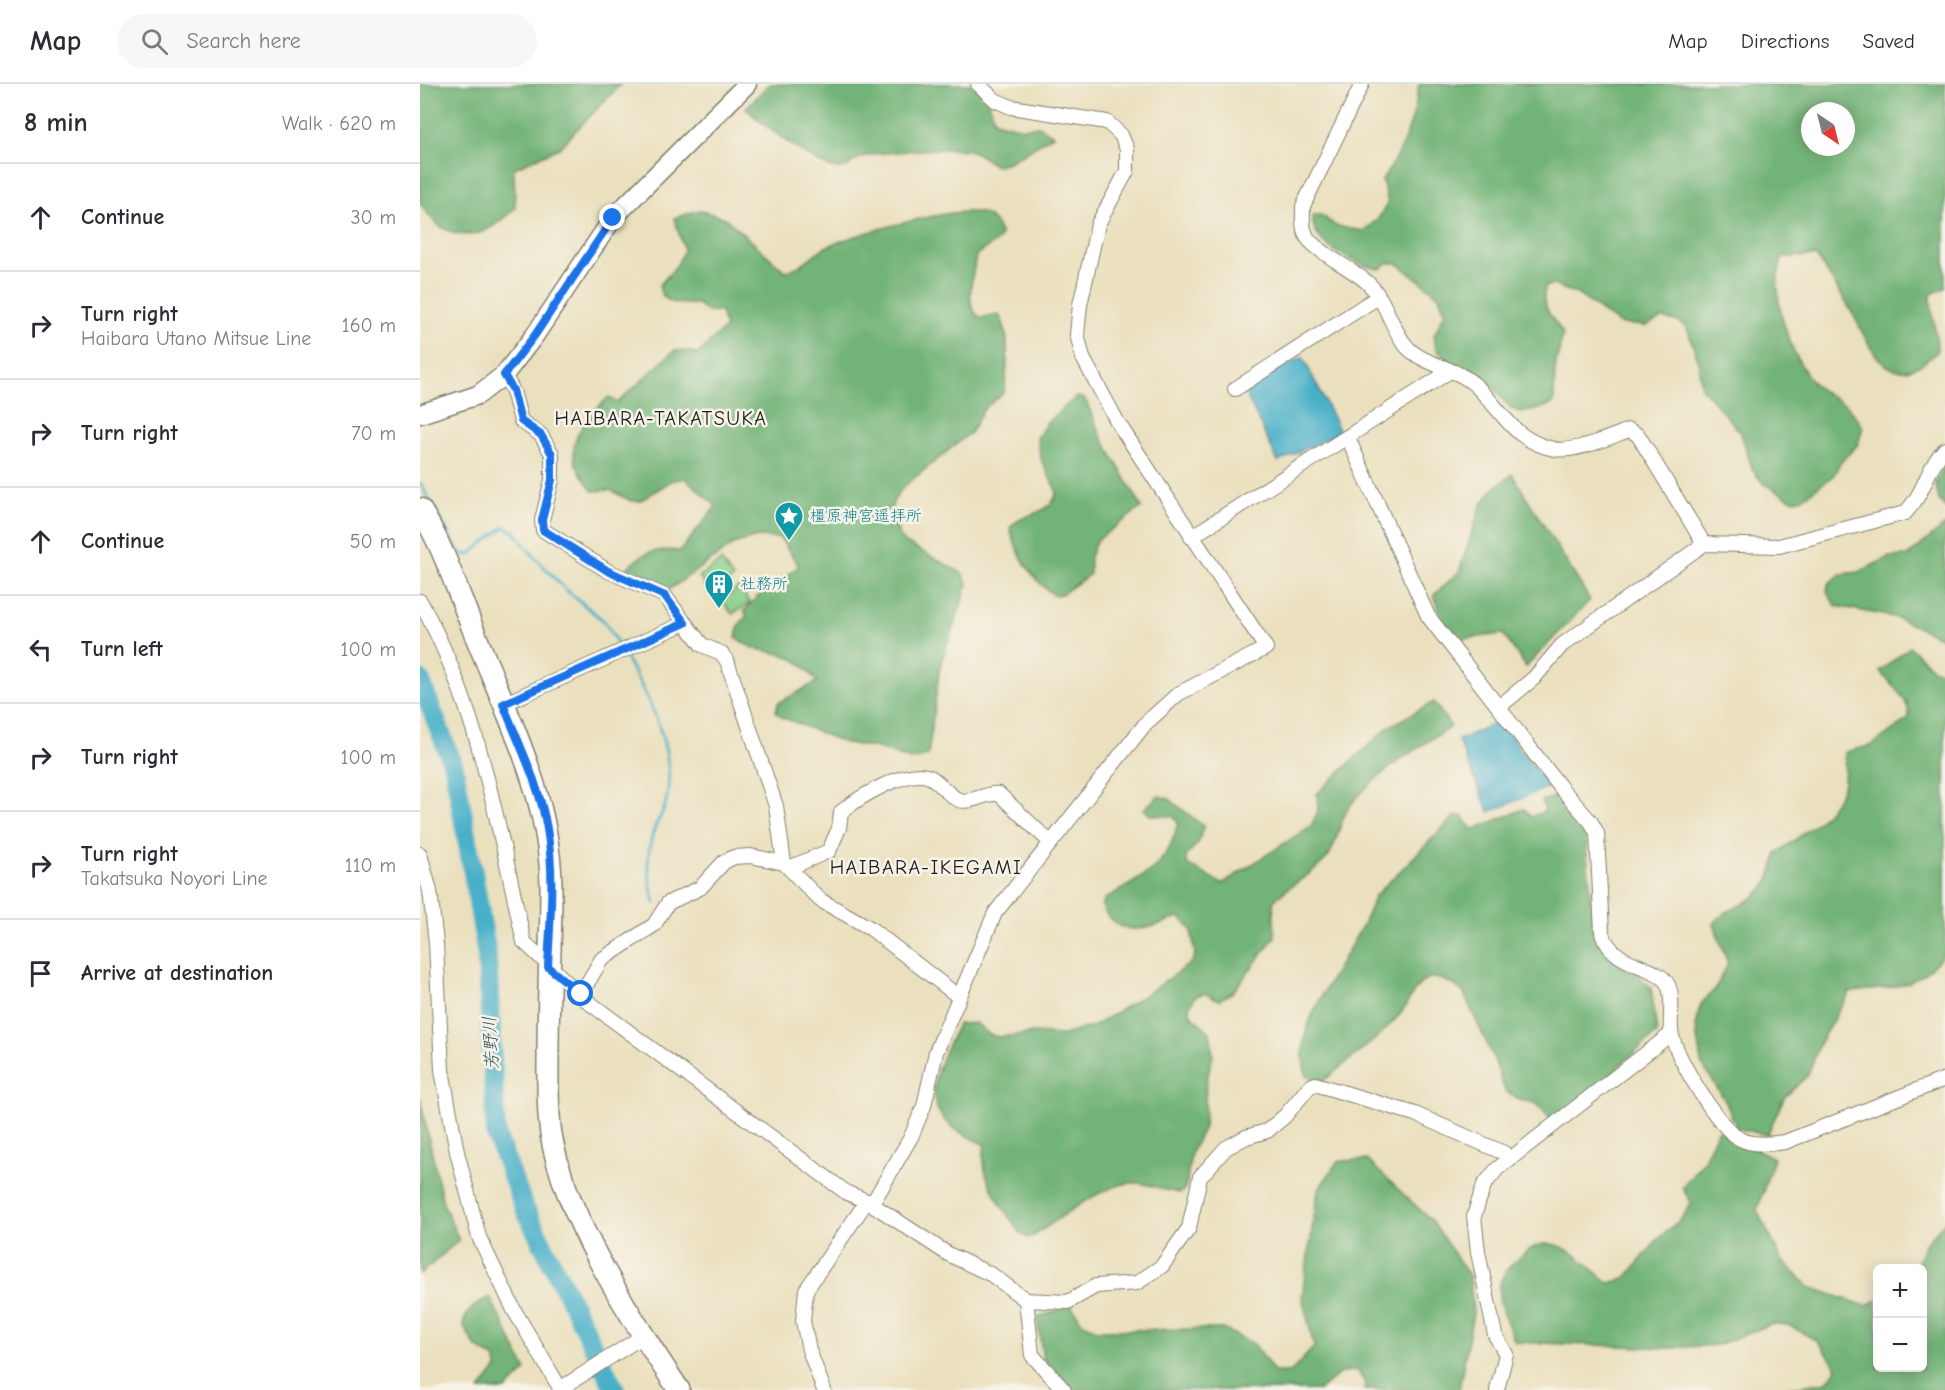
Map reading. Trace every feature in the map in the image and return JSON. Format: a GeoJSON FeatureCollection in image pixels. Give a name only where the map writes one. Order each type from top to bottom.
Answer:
{"type":"FeatureCollection","features":[{"type":"Feature","properties":{"kind":"main road"},"geometry":{"type":"LineString","coordinates":[[420,414],[478,395],[504,375],[535,335],[613,218],[747,84]]}},
{"type":"Feature","properties":{"kind":"main road"},"geometry":{"type":"LineString","coordinates":[[422,518],[503,704],[539,796],[548,830],[551,884],[548,967],[548,1095],[554,1145],[579,1217],[639,1339],[678,1390]]}},
{"type":"Feature","properties":{"kind":"street"},"geometry":{"type":"LineString","coordinates":[[824,1390],[809,1350],[803,1321],[806,1290],[869,1203],[911,1137],[924,1106],[936,1052],[995,913],[1146,723],[1178,694],[1266,648],[1118,423],[1083,358],[1077,334],[1080,305],[1098,224],[1127,171],[1127,149],[1121,135],[1107,122],[1011,108],[995,100],[978,84]]}},
{"type":"Feature","properties":{"kind":"street"},"geometry":{"type":"LineString","coordinates":[[1362,84],[1303,206],[1303,225],[1309,240],[1370,285],[1398,335],[1408,348],[1427,362],[1473,383],[1520,436],[1556,450],[1589,445],[1629,430],[1638,435],[1704,544]]}},
{"type":"Feature","properties":{"kind":"street"},"geometry":{"type":"LineString","coordinates":[[1235,388],[1378,297]]}},
{"type":"Feature","properties":{"kind":"street"},"geometry":{"type":"LineString","coordinates":[[1191,537],[1450,371]]}},
{"type":"Feature","properties":{"kind":"street"},"geometry":{"type":"LineString","coordinates":[[504,375],[513,390],[521,421],[541,435],[552,454],[552,480],[542,520],[543,530],[608,571],[665,596],[702,645],[721,653],[727,661],[776,806],[786,866]]}},
{"type":"Feature","properties":{"kind":"street"},"geometry":{"type":"LineString","coordinates":[[1348,438],[1428,616],[1591,822],[1597,833],[1602,933],[1606,946],[1613,953],[1662,979],[1669,986],[1671,1034],[1683,1066],[1726,1128],[1741,1140],[1766,1144],[1785,1142],[1945,1079]]}},
{"type":"Feature","properties":{"kind":"street"},"geometry":{"type":"LineString","coordinates":[[1499,707],[1534,678],[1562,645],[1704,544],[1779,546],[1905,513],[1918,501],[1934,462],[1945,449]]}},
{"type":"Feature","properties":{"kind":"street"},"geometry":{"type":"LineString","coordinates":[[420,602],[441,639],[467,705],[486,769],[524,942],[548,967],[587,1001],[847,1192],[869,1203],[948,1254],[992,1275],[1026,1300],[1068,1302],[1096,1286],[1137,1283],[1162,1266],[1190,1228],[1200,1177],[1226,1148],[1246,1137],[1267,1131],[1285,1116],[1308,1087],[1315,1084],[1414,1114],[1504,1153],[1510,1160]]}},
{"type":"Feature","properties":{"kind":"street"},"geometry":{"type":"LineString","coordinates":[[503,704],[610,654],[685,623]]}},
{"type":"Feature","properties":{"kind":"street"},"geometry":{"type":"LineString","coordinates":[[786,866],[829,851],[839,828],[841,812],[857,800],[894,782],[916,776],[929,777],[958,800],[966,801],[990,792],[999,794],[1051,843]]}},
{"type":"Feature","properties":{"kind":"street"},"geometry":{"type":"LineString","coordinates":[[420,854],[430,891],[436,943],[442,1070],[457,1152],[476,1226],[514,1310],[562,1388],[639,1339]]}},
{"type":"Feature","properties":{"kind":"street"},"geometry":{"type":"LineString","coordinates":[[581,994],[601,960],[654,926],[668,903],[700,888],[724,862],[734,857],[751,856],[786,866],[820,900],[870,928],[958,997]]}},
{"type":"Feature","properties":{"kind":"street"},"geometry":{"type":"LineString","coordinates":[[1497,1390],[1506,1354],[1495,1335],[1478,1252],[1474,1216],[1484,1185],[1497,1169],[1671,1034]]}},
{"type":"Feature","properties":{"kind":"street"},"geometry":{"type":"LineString","coordinates":[[1026,1300],[1032,1355],[1064,1390]]}},
{"type":"Feature","properties":{"kind":"green space"},"geometry":{"type":"Polygon","coordinates":[[[420,84],[621,84],[559,148],[514,168],[515,208],[491,228],[464,235],[440,226],[420,203],[420,84]]]}},
{"type":"Feature","properties":{"kind":"green space"},"geometry":{"type":"Polygon","coordinates":[[[769,84],[982,84],[995,121],[1022,128],[1039,126],[1053,135],[1011,161],[995,166],[972,151],[934,149],[871,155],[837,169],[817,161],[790,143],[763,124],[746,108],[769,84]]]}},
{"type":"Feature","properties":{"kind":"green space"},"geometry":{"type":"Polygon","coordinates":[[[1419,84],[1945,84],[1945,288],[1931,294],[1937,352],[1914,368],[1892,369],[1884,364],[1871,348],[1847,304],[1816,256],[1783,257],[1779,271],[1780,306],[1790,342],[1798,359],[1815,385],[1846,405],[1863,427],[1858,444],[1841,462],[1833,476],[1801,499],[1792,500],[1763,483],[1753,471],[1741,433],[1701,387],[1698,359],[1687,328],[1680,322],[1662,318],[1646,326],[1620,324],[1577,294],[1554,285],[1546,286],[1545,305],[1563,333],[1555,368],[1554,403],[1537,410],[1525,412],[1516,410],[1509,406],[1490,383],[1479,374],[1454,365],[1436,349],[1434,335],[1445,312],[1439,296],[1397,263],[1388,263],[1380,269],[1359,263],[1336,252],[1318,235],[1314,226],[1313,215],[1321,215],[1336,226],[1363,231],[1378,219],[1388,203],[1382,180],[1407,134],[1419,84]]]}},
{"type":"Feature","properties":{"kind":"green space"},"geometry":{"type":"Polygon","coordinates":[[[699,210],[725,218],[785,271],[796,268],[824,248],[837,243],[904,222],[930,217],[953,213],[984,214],[992,220],[1000,232],[1001,235],[997,241],[976,255],[971,298],[975,313],[981,318],[998,314],[1002,321],[1007,341],[1004,392],[984,409],[970,433],[902,488],[891,510],[899,535],[904,542],[962,573],[968,584],[940,665],[928,756],[911,760],[878,748],[845,743],[782,717],[776,712],[778,703],[817,682],[794,659],[753,648],[736,637],[739,625],[747,615],[744,611],[756,598],[799,566],[780,538],[758,537],[736,543],[664,593],[624,572],[636,560],[649,553],[663,550],[680,551],[716,506],[685,478],[671,481],[640,501],[631,501],[610,490],[592,491],[576,465],[574,452],[578,434],[589,417],[609,397],[617,403],[675,350],[692,352],[697,355],[725,328],[721,311],[707,312],[698,304],[679,304],[668,300],[661,293],[659,286],[677,265],[684,250],[674,218],[699,210]]]}},
{"type":"Feature","properties":{"kind":"green space"},"geometry":{"type":"Polygon","coordinates":[[[1076,397],[1085,399],[1102,438],[1142,507],[1096,541],[1090,557],[1090,574],[1062,594],[1054,595],[1026,566],[1016,547],[1010,528],[1022,519],[1043,510],[1054,500],[1057,492],[1042,462],[1037,438],[1047,422],[1076,397]]]}},
{"type":"Feature","properties":{"kind":"green space"},"geometry":{"type":"Polygon","coordinates":[[[1945,466],[1945,508],[1939,500],[1935,481],[1945,466]]]}},
{"type":"Feature","properties":{"kind":"green space"},"geometry":{"type":"Polygon","coordinates":[[[1512,474],[1590,600],[1526,667],[1503,634],[1454,640],[1444,627],[1434,595],[1459,572],[1481,505],[1492,490],[1512,474]]]}},
{"type":"Feature","properties":{"kind":"green space"},"geometry":{"type":"Polygon","coordinates":[[[1945,525],[1945,639],[1894,617],[1836,606],[1827,592],[1828,584],[1841,574],[1859,572],[1889,557],[1908,556],[1945,525]]]}},
{"type":"Feature","properties":{"kind":"green space"},"geometry":{"type":"Polygon","coordinates":[[[721,561],[733,578],[712,596],[699,577],[721,561]]]}},
{"type":"Feature","properties":{"kind":"green space"},"geometry":{"type":"Polygon","coordinates":[[[739,587],[750,603],[732,614],[723,601],[739,587]]]}},
{"type":"Feature","properties":{"kind":"green space"},"geometry":{"type":"Polygon","coordinates":[[[1910,647],[1934,670],[1945,672],[1945,952],[1924,974],[1914,980],[1892,987],[1850,992],[1820,1042],[1808,1075],[1784,1098],[1767,1135],[1736,1128],[1725,1100],[1701,1063],[1697,1037],[1696,1021],[1701,1004],[1715,989],[1728,964],[1714,924],[1723,915],[1762,890],[1770,878],[1777,853],[1815,824],[1839,797],[1844,782],[1845,752],[1872,745],[1909,718],[1907,705],[1880,671],[1910,647]]]}},
{"type":"Feature","properties":{"kind":"green space"},"geometry":{"type":"Polygon","coordinates":[[[1434,702],[1451,727],[1386,771],[1352,803],[1344,816],[1327,858],[1273,902],[1275,937],[1233,992],[1219,1000],[1204,993],[1196,996],[1189,1007],[1191,1015],[1210,1032],[1213,1055],[1206,1083],[1204,1127],[1191,1153],[1186,1187],[1181,1193],[1139,1183],[1113,1187],[1085,1201],[1035,1235],[1027,1238],[1020,1233],[999,1202],[988,1180],[985,1169],[985,1145],[951,1126],[941,1115],[935,1103],[936,1076],[958,1024],[976,1023],[989,1034],[998,1037],[1034,1033],[1063,1035],[1094,1026],[1156,988],[1192,962],[1195,954],[1191,929],[1179,917],[1146,928],[1125,928],[1109,917],[1102,906],[1105,899],[1152,870],[1168,851],[1174,838],[1178,823],[1173,816],[1150,815],[1144,809],[1158,796],[1168,798],[1204,827],[1198,843],[1186,856],[1187,864],[1222,884],[1311,826],[1318,811],[1317,794],[1388,727],[1434,702]]]}},
{"type":"Feature","properties":{"kind":"green space"},"geometry":{"type":"Polygon","coordinates":[[[1555,796],[1584,822],[1594,930],[1600,940],[1651,987],[1657,1033],[1554,1123],[1536,1103],[1519,1100],[1505,1091],[1494,1059],[1463,992],[1448,982],[1430,978],[1418,987],[1403,1010],[1375,1039],[1323,1081],[1307,1076],[1303,1055],[1306,1032],[1327,986],[1355,940],[1374,897],[1455,816],[1463,816],[1472,830],[1524,809],[1531,817],[1545,811],[1542,801],[1555,796]]]}},
{"type":"Feature","properties":{"kind":"green space"},"geometry":{"type":"Polygon","coordinates":[[[420,1098],[443,1203],[459,1240],[420,1274],[420,1098]]]}},
{"type":"Feature","properties":{"kind":"green space"},"geometry":{"type":"Polygon","coordinates":[[[1718,1130],[1774,1158],[1757,1210],[1782,1260],[1809,1287],[1866,1306],[1873,1302],[1873,1372],[1927,1372],[1927,1264],[1917,1264],[1925,1244],[1945,1222],[1945,1390],[1772,1390],[1827,1382],[1837,1368],[1818,1341],[1788,1325],[1772,1324],[1718,1345],[1668,1348],[1515,1342],[1501,1308],[1499,1297],[1502,1277],[1509,1267],[1527,1251],[1542,1244],[1552,1244],[1575,1254],[1609,1283],[1625,1279],[1658,1239],[1683,1217],[1691,1202],[1682,1188],[1704,1160],[1718,1130]]]}},
{"type":"Feature","properties":{"kind":"green space"},"geometry":{"type":"Polygon","coordinates":[[[1367,1160],[1431,1220],[1470,1277],[1473,1313],[1459,1390],[1364,1390],[1365,1383],[1357,1370],[1340,1373],[1320,1390],[1072,1390],[1043,1359],[1037,1318],[1071,1305],[1082,1322],[1098,1330],[1224,1329],[1255,1345],[1274,1372],[1291,1372],[1314,1347],[1302,1296],[1318,1190],[1338,1161],[1367,1160]]]}},
{"type":"Feature","properties":{"kind":"green space"},"geometry":{"type":"Polygon","coordinates":[[[490,1297],[526,1370],[506,1390],[480,1390],[497,1368],[496,1360],[475,1346],[463,1325],[473,1308],[490,1297]]]}},
{"type":"Feature","properties":{"kind":"water"},"geometry":{"type":"Polygon","coordinates":[[[1303,357],[1340,432],[1278,462],[1242,386],[1303,357]]]}},
{"type":"Feature","properties":{"kind":"water"},"geometry":{"type":"Polygon","coordinates":[[[1499,721],[1549,787],[1489,812],[1458,740],[1499,721]]]}},
{"type":"Feature","properties":{"kind":"waterway"},"geometry":{"type":"LineString","coordinates":[[420,483],[460,553],[469,555],[504,527],[514,531],[565,589],[605,622],[619,646]]}},
{"type":"Feature","properties":{"kind":"waterway"},"geometry":{"type":"LineString","coordinates":[[624,655],[660,728],[668,767],[665,806],[655,827],[648,856],[650,883],[655,903]]}},
{"type":"Feature","properties":{"kind":"waterway","name":"芳野川"},"geometry":{"type":"LineString","coordinates":[[420,680],[454,767],[487,955],[496,1135],[524,1207],[615,1390]]}},
{"type":"Feature","properties":{"kind":"place","name":"橿原神宮遥拝所"},"geometry":{"type":"Point","coordinates":[789,542]}},
{"type":"Feature","properties":{"kind":"place","name":"社務所"},"geometry":{"type":"Point","coordinates":[719,610]}},
{"type":"Feature","properties":{"kind":"district","name":"HAIBARA-TAKATSUKA"},"geometry":{"type":"Point","coordinates":[661,418]}},
{"type":"Feature","properties":{"kind":"district","name":"HAIBARA-IKEGAMI"},"geometry":{"type":"Point","coordinates":[926,867]}},
{"type":"Feature","properties":{"kind":"route"},"geometry":{"type":"LineString","coordinates":[[581,994],[548,967],[551,884],[548,830],[539,796],[503,704],[648,637],[685,623],[665,596],[608,571],[546,535],[541,524],[552,480],[552,454],[541,435],[521,421],[513,390],[504,375],[535,335],[613,218]]}}]}
